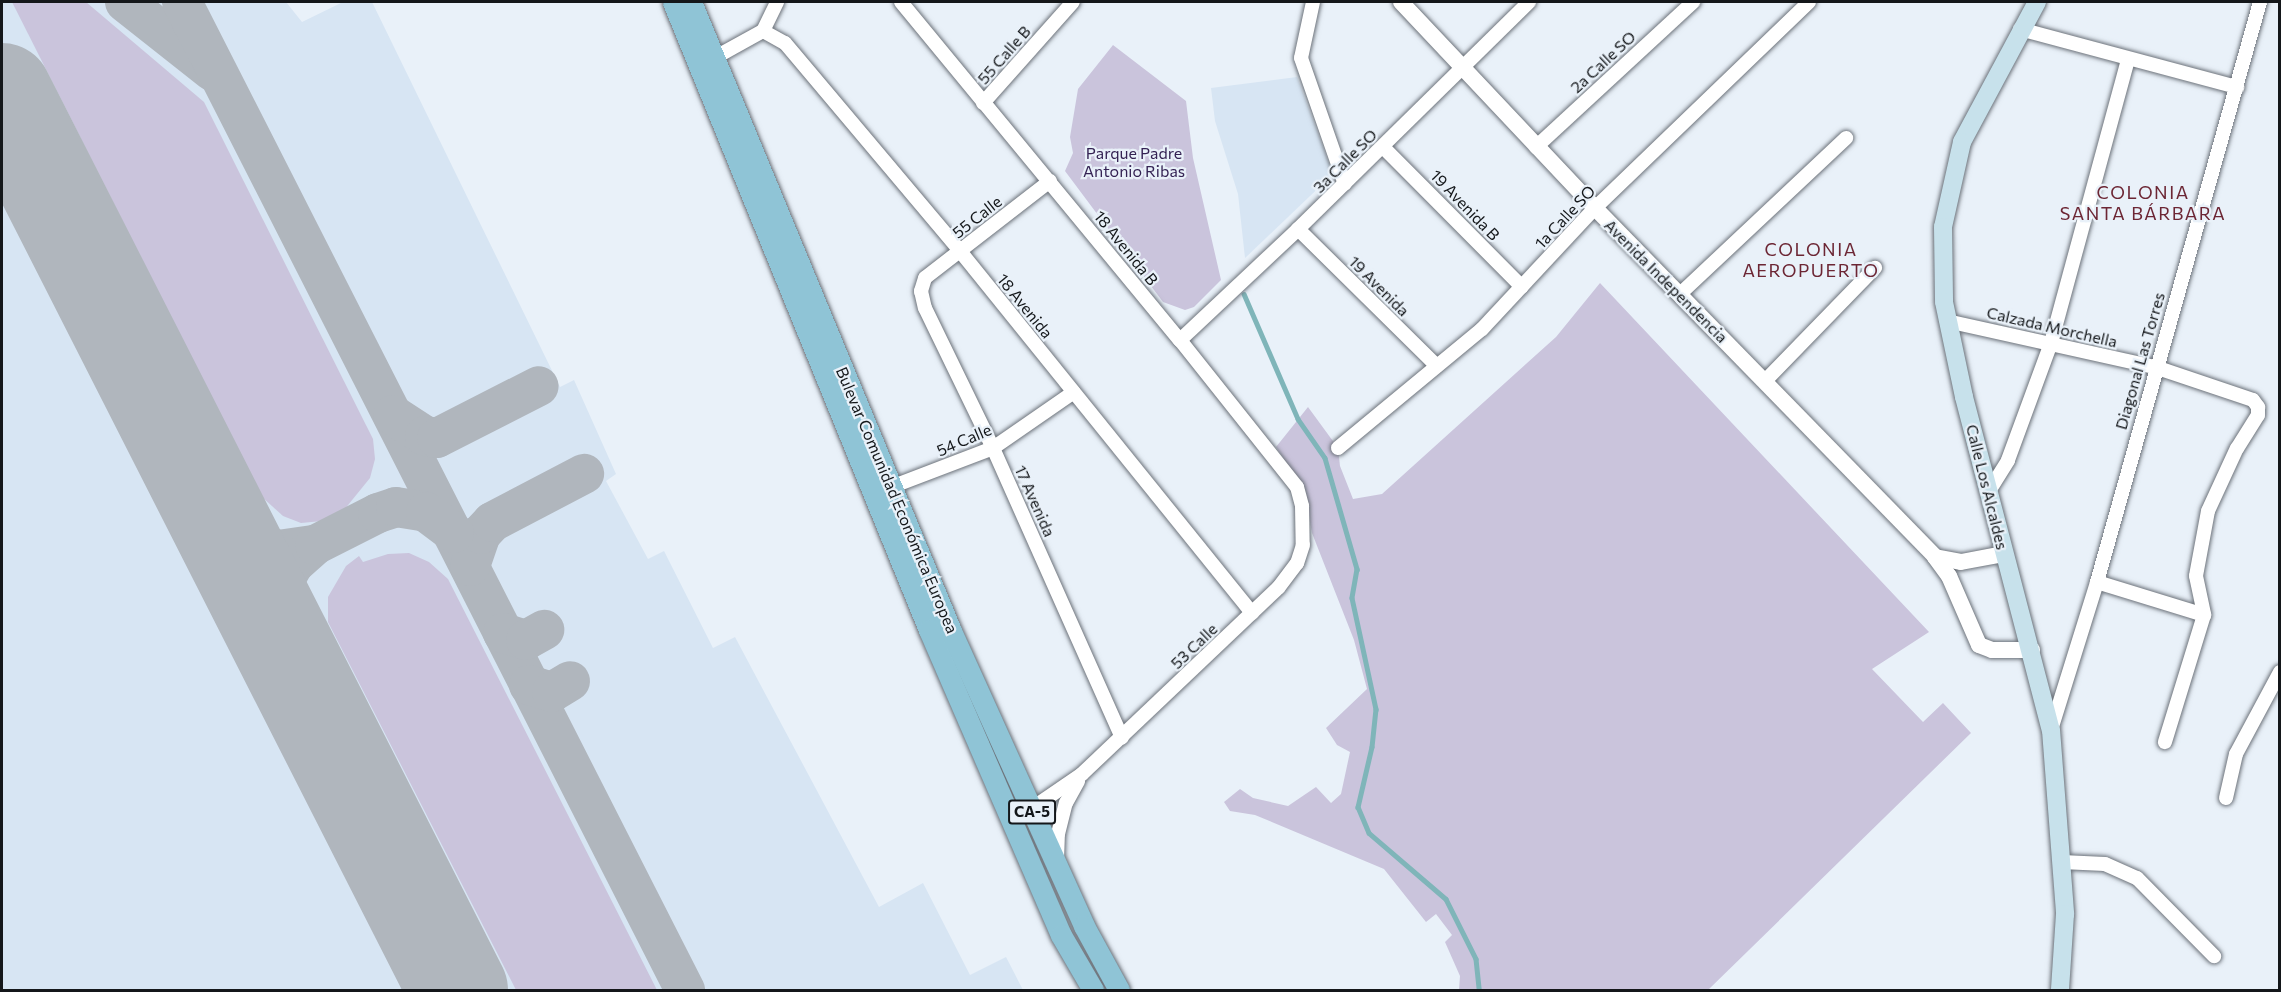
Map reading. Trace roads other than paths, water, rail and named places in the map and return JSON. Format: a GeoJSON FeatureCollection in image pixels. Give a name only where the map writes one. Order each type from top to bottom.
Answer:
{"type":"FeatureCollection","features":[{"type":"Feature","properties":{"kind":"main road","name":"Bulevar Comunidad Económica Europea"},"geometry":{"type":"LineString","coordinates":[[673,2],[929,630],[1061,935],[1093,990]]}},
{"type":"Feature","properties":{"kind":"main road","name":"Bulevar Comunidad Económica Europea"},"geometry":{"type":"LineString","coordinates":[[691,2],[951,631],[1057,867],[1119,990]]}},
{"type":"Feature","properties":{"kind":"main road","name":"Calle Los Alcaldes"},"geometry":{"type":"LineString","coordinates":[[2037,2],[2020,29],[1962,142],[1943,227],[1947,321],[2004,554],[2032,650],[2051,730],[2065,914],[2060,990]]}},
{"type":"Feature","properties":{"kind":"street"},"geometry":{"type":"LineString","coordinates":[[714,58],[763,31],[777,2]]}},
{"type":"Feature","properties":{"kind":"street","name":"55 Calle B"},"geometry":{"type":"LineString","coordinates":[[983,103],[1073,2]]}},
{"type":"Feature","properties":{"kind":"street"},"geometry":{"type":"LineString","coordinates":[[1313,2],[1301,58],[1344,184]]}},
{"type":"Feature","properties":{"kind":"street","name":"Avenida Independencia"},"geometry":{"type":"LineString","coordinates":[[1401,2],[1536,147],[1935,557],[1949,576],[1979,645],[1992,650],[2032,650]]}},
{"type":"Feature","properties":{"kind":"street","name":"3a Calle SO"},"geometry":{"type":"LineString","coordinates":[[1180,340],[1383,147],[1461,66],[1529,2]]}},
{"type":"Feature","properties":{"kind":"street","name":"2a Calle SO"},"geometry":{"type":"LineString","coordinates":[[1536,147],[1693,2]]}},
{"type":"Feature","properties":{"kind":"street","name":"1a Calle SO"},"geometry":{"type":"LineString","coordinates":[[1338,448],[1482,329],[1595,208],[1809,2]]}},
{"type":"Feature","properties":{"kind":"street","name":"Diagonal Las Torres"},"geometry":{"type":"LineString","coordinates":[[2051,730],[2097,582],[2155,367],[2260,2]]}},
{"type":"Feature","properties":{"kind":"street","name":"18 Avenida B"},"geometry":{"type":"LineString","coordinates":[[907,4],[983,103],[1050,181],[1297,487],[1304,526]]}},
{"type":"Feature","properties":{"kind":"street"},"geometry":{"type":"LineString","coordinates":[[2020,29],[2128,60],[2237,87]]}},
{"type":"Feature","properties":{"kind":"street","name":"18 Avenida"},"geometry":{"type":"LineString","coordinates":[[763,31],[785,43],[960,251],[1252,613]]}},
{"type":"Feature","properties":{"kind":"street"},"geometry":{"type":"LineString","coordinates":[[1989,491],[2008,460],[2051,343],[2128,60]]}},
{"type":"Feature","properties":{"kind":"street"},"geometry":{"type":"LineString","coordinates":[[1680,294],[1846,138]]}},
{"type":"Feature","properties":{"kind":"street","name":"19 Avenida B"},"geometry":{"type":"LineString","coordinates":[[1383,147],[1522,288]]}},
{"type":"Feature","properties":{"kind":"street","name":"55 Calle"},"geometry":{"type":"LineString","coordinates":[[924,278],[1050,181]]}},
{"type":"Feature","properties":{"kind":"street","name":"19 Avenida"},"geometry":{"type":"LineString","coordinates":[[1298,229],[1437,366]]}},
{"type":"Feature","properties":{"kind":"street"},"geometry":{"type":"LineString","coordinates":[[1765,381],[1875,268]]}},
{"type":"Feature","properties":{"kind":"street","name":"17 Avenida"},"geometry":{"type":"LineString","coordinates":[[924,278],[921,291],[924,308],[993,448],[1122,738]]}},
{"type":"Feature","properties":{"kind":"street","name":"Calzada Morchella"},"geometry":{"type":"LineString","coordinates":[[1947,321],[2155,367],[2253,400],[2258,415],[2237,448],[2208,511],[2198,552],[2196,576],[2204,615]]}},
{"type":"Feature","properties":{"kind":"street","name":"54 Calle"},"geometry":{"type":"LineString","coordinates":[[891,487],[993,448],[1074,392]]}},
{"type":"Feature","properties":{"kind":"street","name":"53 Calle"},"geometry":{"type":"LineString","coordinates":[[1031,809],[1082,774],[1278,588],[1297,563],[1304,526]]}},
{"type":"Feature","properties":{"kind":"street"},"geometry":{"type":"LineString","coordinates":[[1935,557],[1961,562],[2004,554]]}},
{"type":"Feature","properties":{"kind":"street"},"geometry":{"type":"LineString","coordinates":[[2097,582],[2204,615],[2165,742]]}},
{"type":"Feature","properties":{"kind":"street"},"geometry":{"type":"LineString","coordinates":[[2226,798],[2236,754],[2280,672]]}},
{"type":"Feature","properties":{"kind":"street","name":"53 Calle"},"geometry":{"type":"LineString","coordinates":[[1057,867],[1063,813],[1082,774]]}},
{"type":"Feature","properties":{"kind":"street"},"geometry":{"type":"LineString","coordinates":[[2062,862],[2105,864],[2137,878],[2214,957]]}},
{"type":"Feature","properties":{"kind":"waterway"},"geometry":{"type":"LineString","coordinates":[[1244,294],[1298,419],[1325,458],[1357,569],[1352,598],[1376,709],[1372,747],[1358,807],[1369,833],[1446,899],[1476,959],[1479,990]]}},
{"type":"Feature","properties":{"kind":"district","name":"COLONIA SANTA BÁRBARA"},"geometry":{"type":"Point","coordinates":[2143,203]}},
{"type":"Feature","properties":{"kind":"district","name":"COLONIA AEROPUERTO"},"geometry":{"type":"Point","coordinates":[1811,260]}},
{"type":"Feature","properties":{"kind":"park label","name":"Parque Padre Antonio Ribas"},"geometry":{"type":"Point","coordinates":[1134,162]}}]}
